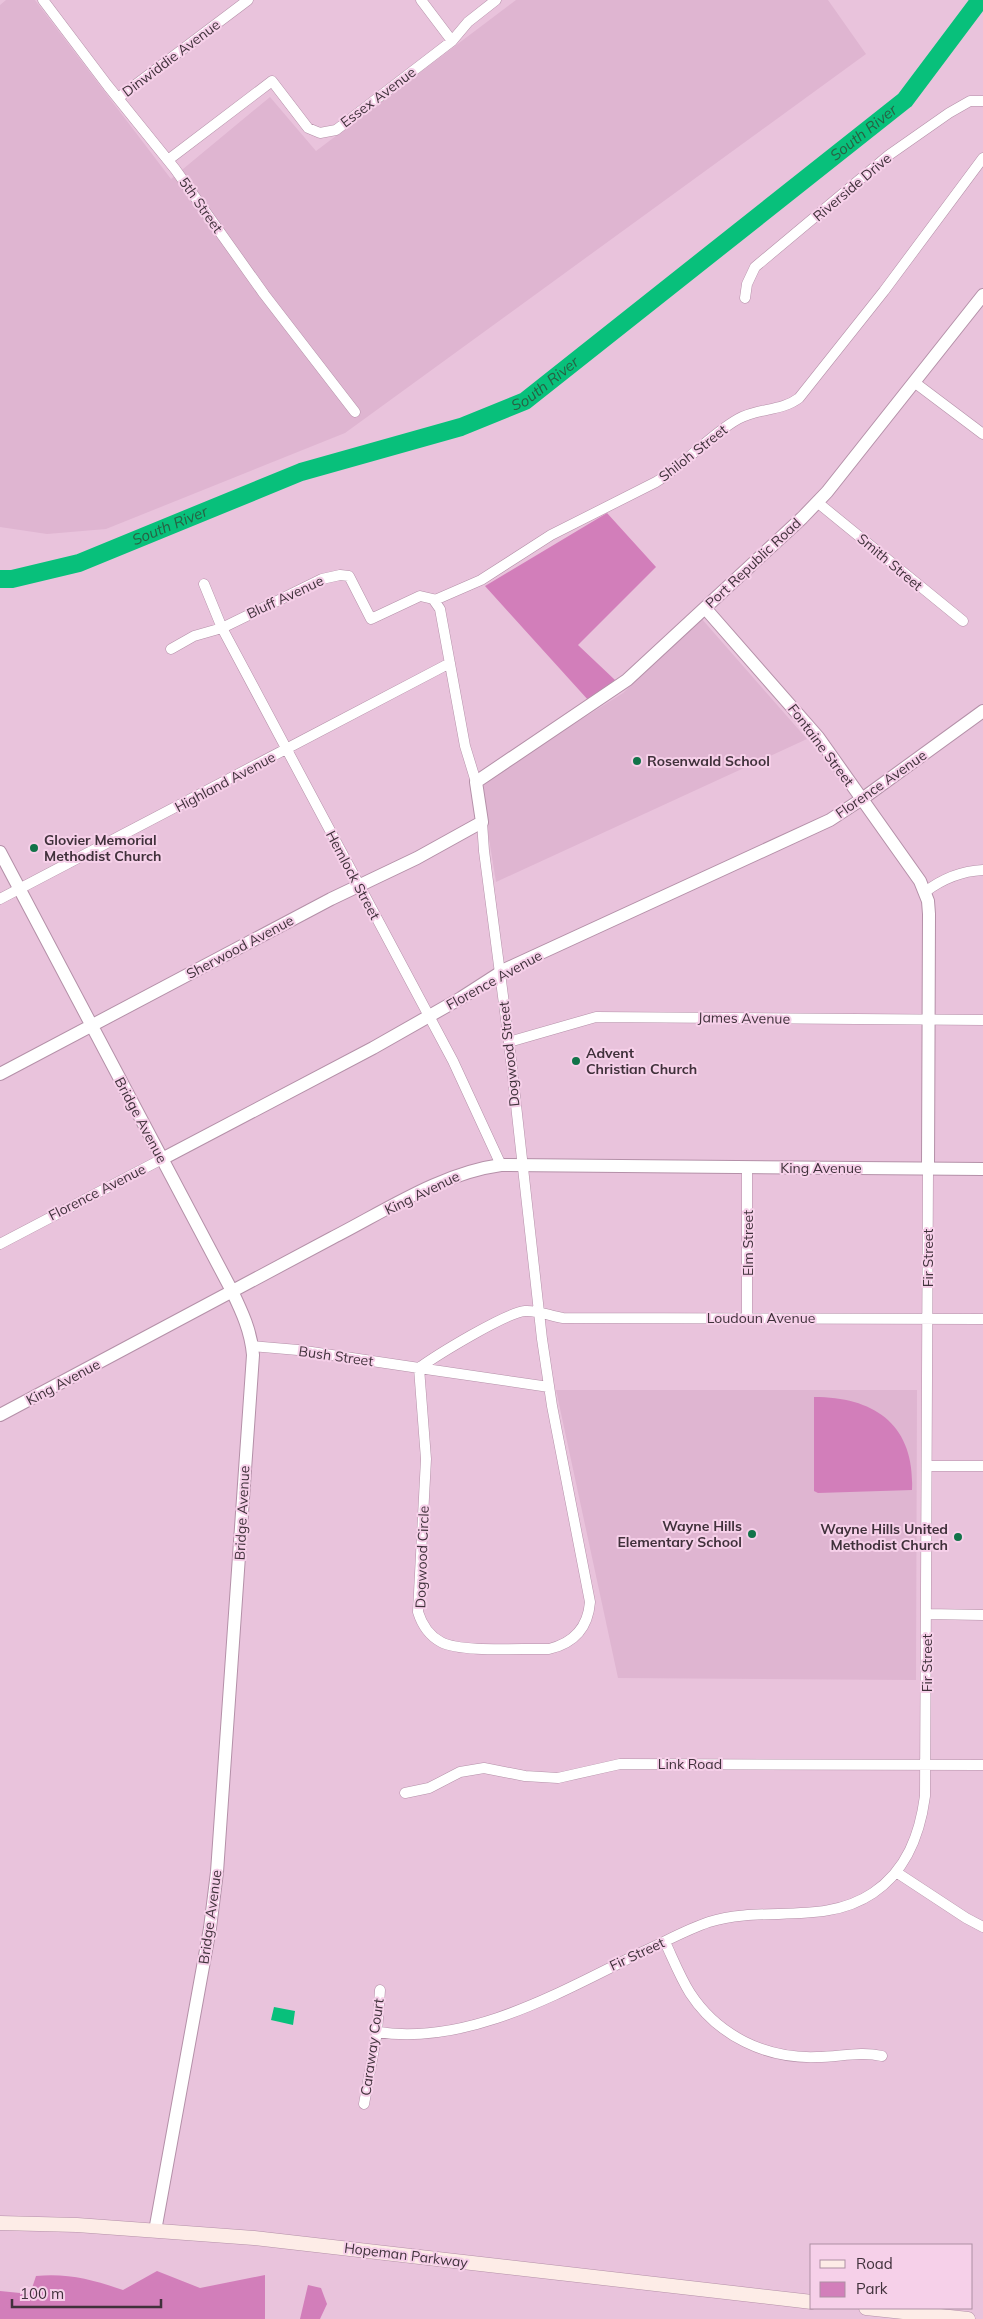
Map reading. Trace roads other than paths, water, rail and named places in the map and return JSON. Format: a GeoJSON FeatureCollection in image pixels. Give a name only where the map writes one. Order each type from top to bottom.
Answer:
{"type":"FeatureCollection","features":[{"type":"Feature","properties":{"kind":"main road","name":"Hopeman Parkway"},"geometry":{"type":"LineString","coordinates":[[0,2223],[77,2225],[254,2238],[810,2302]]}},
{"type":"Feature","properties":{"kind":"main road"},"geometry":{"type":"LineString","coordinates":[[875,2309],[968,2319]]}},
{"type":"Feature","properties":{"kind":"street","name":"5th Street"},"geometry":{"type":"LineString","coordinates":[[43,0],[168,160],[264,294],[355,412]]}},
{"type":"Feature","properties":{"kind":"street","name":"Dinwiddie Avenue"},"geometry":{"type":"LineString","coordinates":[[118,98],[248,0]]}},
{"type":"Feature","properties":{"kind":"street"},"geometry":{"type":"LineString","coordinates":[[421,0],[452,41]]}},
{"type":"Feature","properties":{"kind":"street","name":"Essex Avenue"},"geometry":{"type":"LineString","coordinates":[[168,160],[272,81],[308,128],[320,133],[336,130],[452,41],[464,26],[496,0]]}},
{"type":"Feature","properties":{"kind":"street","name":"Riverside Drive"},"geometry":{"type":"LineString","coordinates":[[745,298],[746,284],[755,268],[881,161],[949,113],[970,101],[983,101]]}},
{"type":"Feature","properties":{"kind":"street","name":"Shiloh Street"},"geometry":{"type":"LineString","coordinates":[[435,600],[481,580],[581,519],[671,474],[706,441],[739,418],[751,413],[785,406],[800,398],[884,291],[983,158]]}},
{"type":"Feature","properties":{"kind":"street","name":"Port Republic Road"},"geometry":{"type":"LineString","coordinates":[[476,782],[628,680],[817,502],[983,295]]}},
{"type":"Feature","properties":{"kind":"street"},"geometry":{"type":"LineString","coordinates":[[914,382],[983,434]]}},
{"type":"Feature","properties":{"kind":"street","name":"Smith Street"},"geometry":{"type":"LineString","coordinates":[[817,502],[939,604],[963,621]]}},
{"type":"Feature","properties":{"kind":"street","name":"Bluff Avenue"},"geometry":{"type":"LineString","coordinates":[[171,649],[194,636],[222,628],[322,579],[340,574],[349,576],[371,619],[420,596],[435,600]]}},
{"type":"Feature","properties":{"kind":"street","name":"Hemlock Street"},"geometry":{"type":"LineString","coordinates":[[204,584],[222,628],[453,1061],[501,1165]]}},
{"type":"Feature","properties":{"kind":"street"},"geometry":{"type":"LineString","coordinates":[[435,600],[440,609],[450,663]]}},
{"type":"Feature","properties":{"kind":"street","name":"Fontaine Street"},"geometry":{"type":"LineString","coordinates":[[705,608],[813,730],[905,858],[924,892]]}},
{"type":"Feature","properties":{"kind":"street","name":"Highland Avenue"},"geometry":{"type":"LineString","coordinates":[[0,899],[450,663]]}},
{"type":"Feature","properties":{"kind":"street","name":"Dogwood Street"},"geometry":{"type":"LineString","coordinates":[[450,663],[465,746],[476,782],[482,822],[484,851],[509,1042],[521,1166],[549,1387]]}},
{"type":"Feature","properties":{"kind":"street","name":"Florence Avenue"},"geometry":{"type":"LineString","coordinates":[[0,1244],[373,1048],[533,956],[830,820],[983,711]]}},
{"type":"Feature","properties":{"kind":"street","name":"Sherwood Avenue"},"geometry":{"type":"LineString","coordinates":[[0,1074],[359,885],[417,858],[482,822]]}},
{"type":"Feature","properties":{"kind":"street","name":"Bridge Avenue"},"geometry":{"type":"LineString","coordinates":[[0,852],[232,1291],[247,1324],[252,1346],[215,1891],[155,2231]]}},
{"type":"Feature","properties":{"kind":"street"},"geometry":{"type":"LineString","coordinates":[[924,892],[948,878],[983,870]]}},
{"type":"Feature","properties":{"kind":"street","name":"Fir Street"},"geometry":{"type":"LineString","coordinates":[[377,2032],[408,2035],[430,2034],[476,2025],[548,1996],[692,1928],[726,1918],[761,1914],[809,1914],[841,1909],[874,1892],[896,1872],[910,1851],[918,1833],[925,1796],[926,1765],[929,914],[924,892]]}},
{"type":"Feature","properties":{"kind":"street","name":"James Avenue"},"geometry":{"type":"LineString","coordinates":[[509,1042],[596,1017],[983,1020]]}},
{"type":"Feature","properties":{"kind":"street","name":"King Avenue"},"geometry":{"type":"LineString","coordinates":[[0,1415],[232,1291],[453,1177],[482,1168],[501,1165],[983,1169]]}},
{"type":"Feature","properties":{"kind":"street","name":"Elm Street"},"geometry":{"type":"LineString","coordinates":[[747,1168],[747,1318]]}},
{"type":"Feature","properties":{"kind":"street"},"geometry":{"type":"LineString","coordinates":[[420,1368],[436,1356],[512,1315],[526,1311],[539,1313]]}},
{"type":"Feature","properties":{"kind":"street","name":"Loudoun Avenue"},"geometry":{"type":"LineString","coordinates":[[539,1313],[563,1318],[983,1319]]}},
{"type":"Feature","properties":{"kind":"street","name":"Bush Street"},"geometry":{"type":"LineString","coordinates":[[252,1346],[298,1350],[549,1387]]}},
{"type":"Feature","properties":{"kind":"street","name":"Dogwood Circle"},"geometry":{"type":"LineString","coordinates":[[420,1368],[426,1459],[418,1612],[426,1630],[438,1640],[452,1646],[549,1649],[569,1642],[586,1623],[590,1602],[549,1387]]}},
{"type":"Feature","properties":{"kind":"street"},"geometry":{"type":"LineString","coordinates":[[928,1466],[983,1466]]}},
{"type":"Feature","properties":{"kind":"street"},"geometry":{"type":"LineString","coordinates":[[927,1614],[983,1615]]}},
{"type":"Feature","properties":{"kind":"street","name":"Link Road"},"geometry":{"type":"LineString","coordinates":[[405,1793],[429,1788],[460,1772],[484,1768],[525,1776],[558,1778],[620,1764],[983,1765]]}},
{"type":"Feature","properties":{"kind":"street"},"geometry":{"type":"LineString","coordinates":[[896,1872],[983,1927]]}},
{"type":"Feature","properties":{"kind":"street"},"geometry":{"type":"LineString","coordinates":[[665,1942],[689,1992],[712,2019],[743,2042],[762,2050],[799,2057],[864,2053],[882,2056]]}},
{"type":"Feature","properties":{"kind":"street","name":"Caraway Court"},"geometry":{"type":"LineString","coordinates":[[364,2104],[377,2032],[380,1990]]}},
{"type":"Feature","properties":{"kind":"waterway","name":"South River"},"geometry":{"type":"LineString","coordinates":[[0,579],[12,579],[79,563],[301,472],[461,427],[525,401],[905,100],[980,0]]}},
{"type":"Feature","properties":{"kind":"place","name":"Rosenwald School"},"geometry":{"type":"Point","coordinates":[637,761]}},
{"type":"Feature","properties":{"kind":"place","name":"Glovier Memorial Methodist Church"},"geometry":{"type":"Point","coordinates":[34,848]}},
{"type":"Feature","properties":{"kind":"place","name":"Advent Christian Church"},"geometry":{"type":"Point","coordinates":[576,1061]}},
{"type":"Feature","properties":{"kind":"place","name":"Wayne Hills Elementary School"},"geometry":{"type":"Point","coordinates":[752,1534]}},
{"type":"Feature","properties":{"kind":"place","name":"Wayne Hills United Methodist Church"},"geometry":{"type":"Point","coordinates":[958,1537]}}]}
